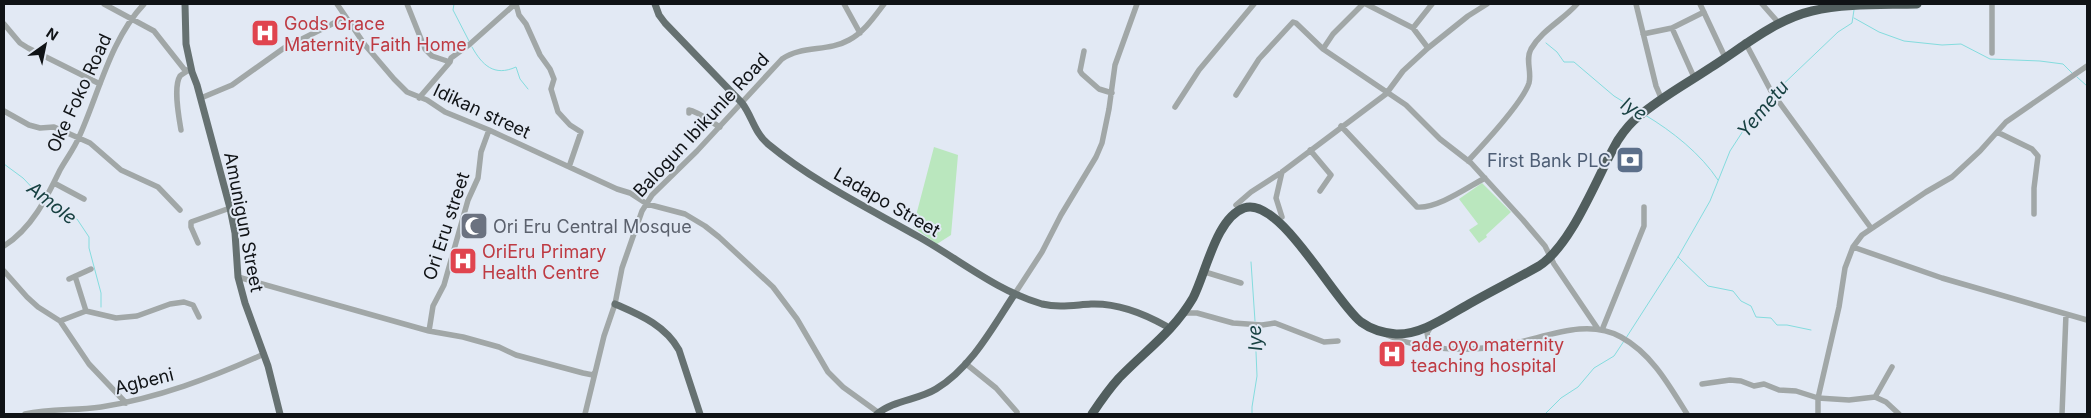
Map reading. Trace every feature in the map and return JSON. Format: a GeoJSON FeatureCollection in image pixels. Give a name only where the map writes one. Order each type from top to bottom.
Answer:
{"type":"FeatureCollection","features":[{"type":"Feature","properties":{"kind":"highway"},"geometry":{"type":"LineString","coordinates":[[1661,98],[1777,21],[1801,11],[1830,4]]}},
{"type":"Feature","properties":{"kind":"highway"},"geometry":{"type":"LineString","coordinates":[[1086,414],[1119,370],[1166,326],[1192,289],[1218,227],[1236,205],[1251,201],[1259,202],[1267,205],[1282,217],[1355,316],[1367,326],[1378,331],[1399,334],[1410,332],[1434,323],[1539,266],[1567,237],[1625,130],[1636,118],[1692,75],[1745,43],[1794,17],[1820,10],[1854,6],[1917,4]]}},
{"type":"Feature","properties":{"kind":"highway"},"geometry":{"type":"LineString","coordinates":[[1092,414],[1104,392],[1166,334],[1184,313],[1226,224],[1238,212],[1251,206],[1265,210],[1280,222],[1359,314],[1375,325],[1398,329],[1409,328],[1432,319],[1550,255]]}},
{"type":"Feature","properties":{"kind":"main road","name":"Amunigun Street"},"geometry":{"type":"LineString","coordinates":[[185,4],[184,24],[189,72],[201,98],[230,208],[236,246],[238,277],[244,303],[264,354],[280,414]]}},
{"type":"Feature","properties":{"kind":"main road","name":"Ladapo Street"},"geometry":{"type":"LineString","coordinates":[[655,4],[659,15],[665,23],[747,109],[754,127],[767,143],[841,194],[920,237],[1014,295],[1055,307],[1091,304],[1113,306],[1138,312],[1166,326]]}},
{"type":"Feature","properties":{"kind":"main road"},"geometry":{"type":"LineString","coordinates":[[878,413],[888,407],[921,396],[937,388],[965,364],[1014,295]]}},
{"type":"Feature","properties":{"kind":"main road"},"geometry":{"type":"LineString","coordinates":[[616,304],[651,321],[674,341],[680,350],[700,414]]}},
{"type":"Feature","properties":{"kind":"street"},"geometry":{"type":"LineString","coordinates":[[104,4],[154,31],[172,56],[189,72],[180,76],[178,87],[177,104],[181,130]]}},
{"type":"Feature","properties":{"kind":"street","name":"Oke Foko Road"},"geometry":{"type":"LineString","coordinates":[[4,246],[19,236],[45,200],[79,138],[114,50],[131,19],[144,4]]}},
{"type":"Feature","properties":{"kind":"street","name":"Idikan street"},"geometry":{"type":"LineString","coordinates":[[339,4],[365,45],[407,92],[427,100],[445,112],[489,130],[617,189],[624,190],[647,204],[685,214],[705,226],[773,287],[798,320],[828,372],[843,387],[878,413]]}},
{"type":"Feature","properties":{"kind":"street"},"geometry":{"type":"LineString","coordinates":[[407,4],[424,48],[432,56],[450,62]]}},
{"type":"Feature","properties":{"kind":"street"},"geometry":{"type":"LineString","coordinates":[[419,98],[450,62],[451,58],[470,44],[515,4],[540,55],[550,68],[554,79],[551,89],[558,112],[570,126],[580,132],[569,167]]}},
{"type":"Feature","properties":{"kind":"street"},"geometry":{"type":"LineString","coordinates":[[844,4],[860,33]]}},
{"type":"Feature","properties":{"kind":"street","name":"Balogun Ibikunle Road"},"geometry":{"type":"LineString","coordinates":[[585,414],[604,336],[616,304],[628,246],[642,211],[652,196],[720,127],[772,68],[790,54],[840,44],[860,33],[884,4]]}},
{"type":"Feature","properties":{"kind":"street"},"geometry":{"type":"LineString","coordinates":[[1014,295],[1042,252],[1102,143],[1112,93],[1115,65],[1137,4]]}},
{"type":"Feature","properties":{"kind":"street"},"geometry":{"type":"LineString","coordinates":[[1175,107],[1199,70],[1254,4]]}},
{"type":"Feature","properties":{"kind":"street"},"geometry":{"type":"LineString","coordinates":[[1323,49],[1333,34],[1365,4],[1413,28],[1428,48]]}},
{"type":"Feature","properties":{"kind":"street"},"geometry":{"type":"LineString","coordinates":[[1413,28],[1432,4]]}},
{"type":"Feature","properties":{"kind":"street"},"geometry":{"type":"LineString","coordinates":[[1236,205],[1251,192],[1282,172],[1386,94],[1403,71],[1428,48],[1468,16],[1487,4]]}},
{"type":"Feature","properties":{"kind":"street"},"geometry":{"type":"LineString","coordinates":[[1468,161],[1489,138],[1525,91],[1530,76],[1529,57],[1532,48],[1543,34],[1577,4]]}},
{"type":"Feature","properties":{"kind":"street"},"geometry":{"type":"LineString","coordinates":[[1636,4],[1642,34],[1661,98]]}},
{"type":"Feature","properties":{"kind":"street"},"geometry":{"type":"LineString","coordinates":[[1700,4],[1724,55]]}},
{"type":"Feature","properties":{"kind":"street"},"geometry":{"type":"LineString","coordinates":[[1762,4],[1777,21]]}},
{"type":"Feature","properties":{"kind":"street"},"geometry":{"type":"LineString","coordinates":[[1992,4],[1992,53]]}},
{"type":"Feature","properties":{"kind":"street"},"geometry":{"type":"LineString","coordinates":[[1642,34],[1672,28],[1704,12]]}},
{"type":"Feature","properties":{"kind":"street"},"geometry":{"type":"LineString","coordinates":[[201,98],[232,85],[284,48],[346,17]]}},
{"type":"Feature","properties":{"kind":"street"},"geometry":{"type":"LineString","coordinates":[[1236,95],[1259,59],[1293,22],[1296,23],[1323,49],[1386,94],[1406,105],[1440,139],[1468,161],[1485,178],[1523,220],[1550,255],[1600,330]]}},
{"type":"Feature","properties":{"kind":"street"},"geometry":{"type":"LineString","coordinates":[[4,24],[20,43],[100,84]]}},
{"type":"Feature","properties":{"kind":"street"},"geometry":{"type":"LineString","coordinates":[[1672,28],[1692,75]]}},
{"type":"Feature","properties":{"kind":"street"},"geometry":{"type":"LineString","coordinates":[[1745,43],[1772,94],[1871,228]]}},
{"type":"Feature","properties":{"kind":"street"},"geometry":{"type":"LineString","coordinates":[[1084,51],[1080,71],[1082,74],[1100,89],[1112,93]]}},
{"type":"Feature","properties":{"kind":"street"},"geometry":{"type":"LineString","coordinates":[[1818,414],[1818,398],[1835,326],[1845,268],[1853,247],[1871,228],[1952,177],[2013,116],[2071,79],[2087,66]]}},
{"type":"Feature","properties":{"kind":"street"},"geometry":{"type":"LineString","coordinates":[[689,113],[689,110],[696,111],[704,119],[720,127]]}},
{"type":"Feature","properties":{"kind":"street"},"geometry":{"type":"LineString","coordinates":[[4,111],[13,117],[40,128],[54,127],[90,143],[121,170],[158,187],[180,210]]}},
{"type":"Feature","properties":{"kind":"street"},"geometry":{"type":"LineString","coordinates":[[1341,126],[1418,207],[1431,205],[1485,178]]}},
{"type":"Feature","properties":{"kind":"street","name":"Ori Eru street"},"geometry":{"type":"LineString","coordinates":[[429,331],[433,306],[444,284],[468,200],[478,178],[481,152],[489,130]]}},
{"type":"Feature","properties":{"kind":"street"},"geometry":{"type":"LineString","coordinates":[[1997,132],[2032,150],[2038,156],[2034,188],[2034,214]]}},
{"type":"Feature","properties":{"kind":"street"},"geometry":{"type":"LineString","coordinates":[[1310,150],[1331,175],[1320,191]]}},
{"type":"Feature","properties":{"kind":"street"},"geometry":{"type":"LineString","coordinates":[[1282,172],[1276,198],[1282,217]]}},
{"type":"Feature","properties":{"kind":"street"},"geometry":{"type":"LineString","coordinates":[[54,183],[84,199]]}},
{"type":"Feature","properties":{"kind":"street"},"geometry":{"type":"LineString","coordinates":[[1600,330],[1644,226],[1644,207]]}},
{"type":"Feature","properties":{"kind":"street"},"geometry":{"type":"LineString","coordinates":[[198,243],[191,227],[192,222],[230,208]]}},
{"type":"Feature","properties":{"kind":"street"},"geometry":{"type":"LineString","coordinates":[[1853,247],[1933,275],[2087,320]]}},
{"type":"Feature","properties":{"kind":"street"},"geometry":{"type":"LineString","coordinates":[[86,311],[72,278],[91,269]]}},
{"type":"Feature","properties":{"kind":"street"},"geometry":{"type":"LineString","coordinates":[[4,271],[38,307],[60,321],[89,364],[126,403]]}},
{"type":"Feature","properties":{"kind":"street"},"geometry":{"type":"LineString","coordinates":[[1205,272],[1242,283]]}},
{"type":"Feature","properties":{"kind":"street"},"geometry":{"type":"LineString","coordinates":[[238,277],[429,331],[463,337],[499,347],[516,355],[583,373],[593,375],[596,371]]}},
{"type":"Feature","properties":{"kind":"street"},"geometry":{"type":"LineString","coordinates":[[60,321],[86,311],[116,318],[137,316],[170,304],[184,302],[193,305],[199,317]]}},
{"type":"Feature","properties":{"kind":"street"},"geometry":{"type":"LineString","coordinates":[[1184,313],[1197,314],[1233,323],[1275,324],[1324,342],[1338,341]]}},
{"type":"Feature","properties":{"kind":"street"},"geometry":{"type":"LineString","coordinates":[[2062,414],[2066,314]]}},
{"type":"Feature","properties":{"kind":"street"},"geometry":{"type":"LineString","coordinates":[[1430,347],[1427,333],[1434,323]]}},
{"type":"Feature","properties":{"kind":"street"},"geometry":{"type":"LineString","coordinates":[[1378,331],[1405,342],[1430,347],[1480,349],[1534,340],[1574,329],[1600,330],[1622,337],[1641,351],[1657,368],[1687,414]]}},
{"type":"Feature","properties":{"kind":"street","name":"Agbeni"},"geometry":{"type":"LineString","coordinates":[[25,414],[52,409],[71,410],[126,403],[196,383],[264,354]]}},
{"type":"Feature","properties":{"kind":"street"},"geometry":{"type":"LineString","coordinates":[[965,364],[996,388],[1017,412]]}},
{"type":"Feature","properties":{"kind":"street"},"geometry":{"type":"LineString","coordinates":[[1876,397],[1892,367]]}},
{"type":"Feature","properties":{"kind":"street"},"geometry":{"type":"LineString","coordinates":[[1702,384],[1730,380],[1742,381],[1754,386],[1764,384],[1779,390],[1796,391],[1818,398],[1849,400],[1876,397],[1886,402],[1899,414]]}},
{"type":"Feature","properties":{"kind":"green space"},"geometry":{"type":"Polygon","coordinates":[[[934,147],[958,155],[951,235],[937,244],[913,227],[934,147]]]}},
{"type":"Feature","properties":{"kind":"green space"},"geometry":{"type":"Polygon","coordinates":[[[1482,183],[1511,212],[1479,243],[1469,230],[1478,224],[1459,199],[1482,183]]]}},
{"type":"Feature","properties":{"kind":"waterway"},"geometry":{"type":"LineString","coordinates":[[454,4],[453,10],[469,41]]}},
{"type":"Feature","properties":{"kind":"waterway","name":"Yemetu"},"geometry":{"type":"LineString","coordinates":[[1774,93],[1838,32],[1852,23],[1854,10]]}},
{"type":"Feature","properties":{"kind":"waterway","name":"Yemetu"},"geometry":{"type":"LineString","coordinates":[[1854,18],[1879,32],[1904,41],[1942,45],[1961,44],[1990,59],[2063,64],[2072,73]]}},
{"type":"Feature","properties":{"kind":"waterway","name":"Iye"},"geometry":{"type":"LineString","coordinates":[[1546,43],[1557,52],[1564,62],[1574,62],[1614,96],[1640,112]]}},
{"type":"Feature","properties":{"kind":"waterway"},"geometry":{"type":"LineString","coordinates":[[472,47],[480,59],[490,68],[501,71],[516,67],[520,79],[528,89]]}},
{"type":"Feature","properties":{"kind":"waterway","name":"Yemetu"},"geometry":{"type":"LineString","coordinates":[[2077,77],[2087,86]]}},
{"type":"Feature","properties":{"kind":"waterway","name":"Yemetu"},"geometry":{"type":"LineString","coordinates":[[1626,338],[1678,257],[1710,201],[1730,151],[1743,131],[1772,96]]}},
{"type":"Feature","properties":{"kind":"waterway","name":"Iye"},"geometry":{"type":"LineString","coordinates":[[1645,115],[1685,144],[1703,161],[1718,180]]}},
{"type":"Feature","properties":{"kind":"waterway","name":"Amole"},"geometry":{"type":"LineString","coordinates":[[4,164],[23,178],[43,199]]}},
{"type":"Feature","properties":{"kind":"waterway","name":"Amole"},"geometry":{"type":"LineString","coordinates":[[46,202],[77,219],[89,237],[89,248],[101,293],[101,307]]}},
{"type":"Feature","properties":{"kind":"waterway"},"geometry":{"type":"LineString","coordinates":[[1678,257],[1708,286],[1733,291],[1741,301],[1751,306],[1756,317],[1771,318],[1777,325],[1811,330]]}},
{"type":"Feature","properties":{"kind":"waterway","name":"Iye"},"geometry":{"type":"LineString","coordinates":[[1251,262],[1255,321]]}},
{"type":"Feature","properties":{"kind":"waterway","name":"Iye"},"geometry":{"type":"LineString","coordinates":[[1252,414],[1257,376],[1255,328]]}},
{"type":"Feature","properties":{"kind":"waterway","name":"Yemetu"},"geometry":{"type":"LineString","coordinates":[[1545,414],[1561,398],[1578,387],[1594,368],[1614,356],[1624,341]]}},
{"type":"Feature","properties":{"kind":"place","name":"Gods Grace Maternity Faith Home"},"geometry":{"type":"Point","coordinates":[265,33]}},
{"type":"Feature","properties":{"kind":"place","name":"First Bank PLC"},"geometry":{"type":"Point","coordinates":[1630,160]}},
{"type":"Feature","properties":{"kind":"place","name":"Ori Eru Central Mosque"},"geometry":{"type":"Point","coordinates":[474,226]}},
{"type":"Feature","properties":{"kind":"place","name":"OriEru Primary Health Centre"},"geometry":{"type":"Point","coordinates":[463,261]}},
{"type":"Feature","properties":{"kind":"place","name":"ade oyo maternity teaching hospital"},"geometry":{"type":"Point","coordinates":[1392,354]}}]}
